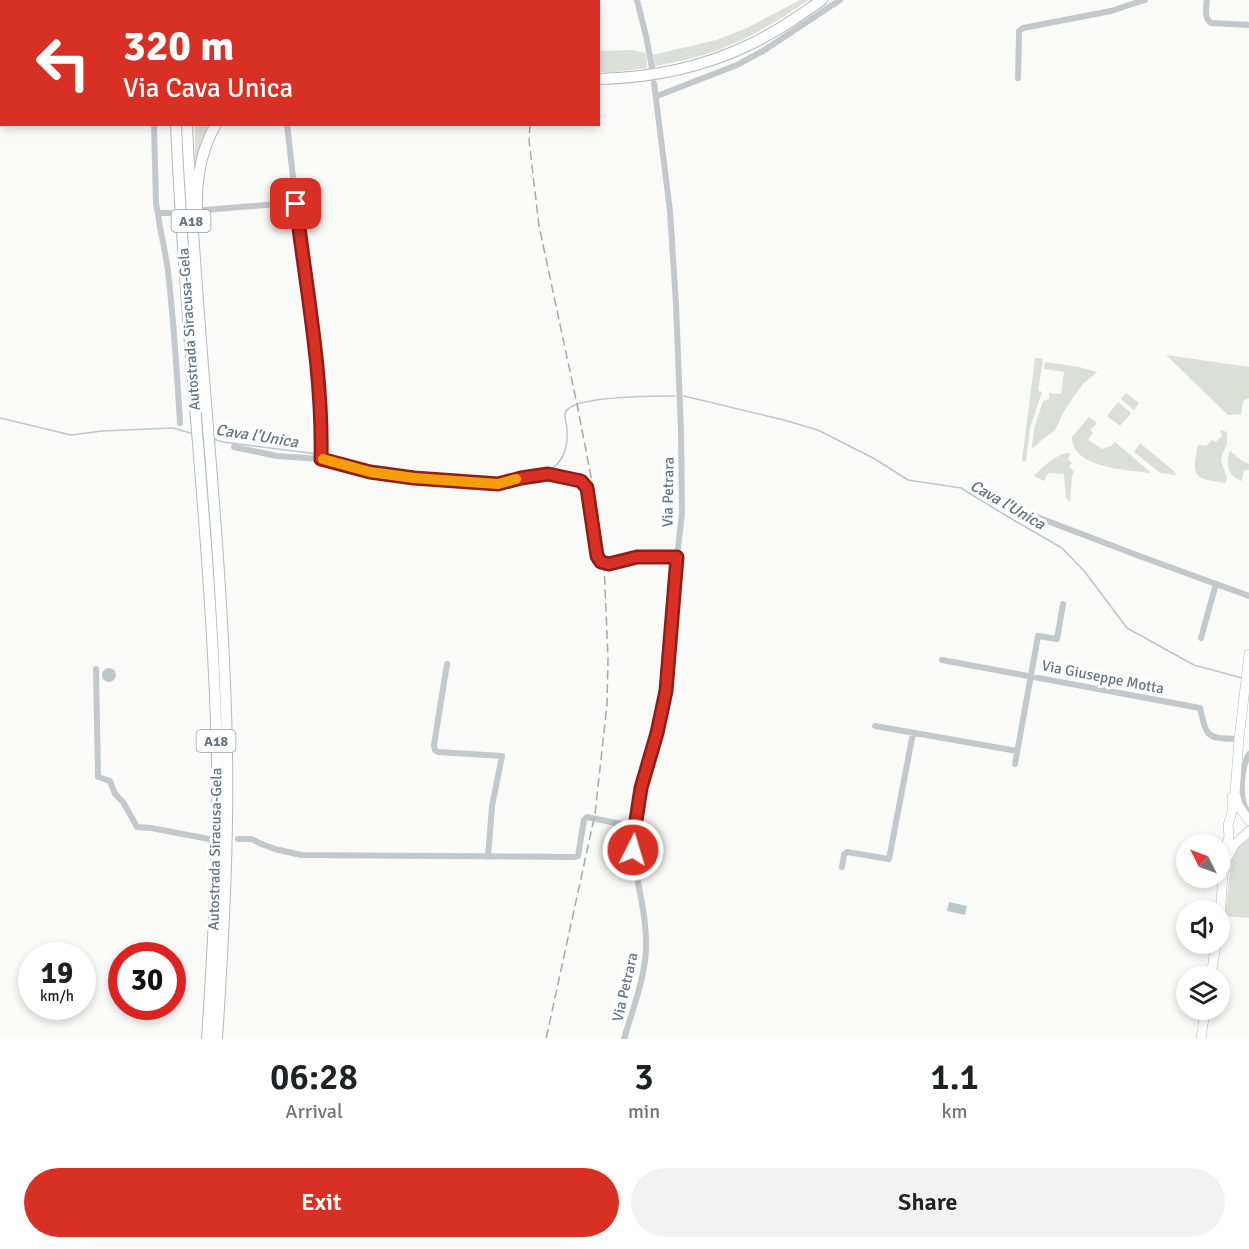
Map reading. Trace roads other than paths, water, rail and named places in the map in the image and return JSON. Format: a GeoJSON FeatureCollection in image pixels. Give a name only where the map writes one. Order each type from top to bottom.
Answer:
{"type":"FeatureCollection","features":[{"type":"Feature","properties":{"kind":"highway"},"geometry":{"type":"LineString","coordinates":[[600,79],[630,78],[673,71],[729,54],[768,35],[822,0]]}},
{"type":"Feature","properties":{"kind":"highway"},"geometry":{"type":"LineString","coordinates":[[171,126],[176,225],[184,255]]}},
{"type":"Feature","properties":{"kind":"highway","name":"Autostrada Siracusa-Gela"},"geometry":{"type":"LineString","coordinates":[[176,126],[179,200],[202,428]]}},
{"type":"Feature","properties":{"kind":"highway","name":"Autostrada Siracusa-Gela"},"geometry":{"type":"LineString","coordinates":[[187,126],[199,318],[202,428]]}},
{"type":"Feature","properties":{"kind":"highway"},"geometry":{"type":"LineString","coordinates":[[199,318],[201,276],[197,197],[202,157],[215,126]]}},
{"type":"Feature","properties":{"kind":"highway"},"geometry":{"type":"LineString","coordinates":[[202,428],[204,444]]}},
{"type":"Feature","properties":{"kind":"highway","name":"Autostrada Siracusa-Gela"},"geometry":{"type":"LineString","coordinates":[[204,444],[216,723],[217,862],[207,1039]]}},
{"type":"Feature","properties":{"kind":"highway","name":"Autostrada Siracusa-Gela"},"geometry":{"type":"LineString","coordinates":[[204,444],[221,611],[226,713],[225,923],[218,1039]]}},
{"type":"Feature","properties":{"kind":"main road"},"geometry":{"type":"LineString","coordinates":[[1248,817],[1238,805],[1236,777],[1249,654]]}},
{"type":"Feature","properties":{"kind":"main road"},"geometry":{"type":"LineString","coordinates":[[1227,834],[1236,777]]}},
{"type":"Feature","properties":{"kind":"main road"},"geometry":{"type":"LineString","coordinates":[[1231,818],[1240,815],[1248,817]]}},
{"type":"Feature","properties":{"kind":"main road"},"geometry":{"type":"LineString","coordinates":[[1228,828],[1236,837],[1246,834]]}},
{"type":"Feature","properties":{"kind":"main road"},"geometry":{"type":"LineString","coordinates":[[1230,854],[1234,845],[1246,834]]}},
{"type":"Feature","properties":{"kind":"main road"},"geometry":{"type":"LineString","coordinates":[[1201,1039],[1204,1020]]}},
{"type":"Feature","properties":{"kind":"street"},"geometry":{"type":"LineString","coordinates":[[637,0],[652,68]]}},
{"type":"Feature","properties":{"kind":"street"},"geometry":{"type":"LineString","coordinates":[[657,96],[764,51],[840,0]]}},
{"type":"Feature","properties":{"kind":"street"},"geometry":{"type":"LineString","coordinates":[[1018,78],[1018,36],[1019,31],[1023,28],[1111,11],[1145,0]]}},
{"type":"Feature","properties":{"kind":"street"},"geometry":{"type":"LineString","coordinates":[[1206,0],[1206,18],[1210,23],[1249,25]]}},
{"type":"Feature","properties":{"kind":"street","name":"Via Petrara"},"geometry":{"type":"LineString","coordinates":[[624,1039],[644,969],[646,949],[633,850],[635,827],[641,788],[666,691],[682,513],[676,304],[670,212],[654,82]]}},
{"type":"Feature","properties":{"kind":"street"},"geometry":{"type":"LineString","coordinates":[[154,126],[156,204],[167,263],[180,423]]}},
{"type":"Feature","properties":{"kind":"street"},"geometry":{"type":"LineString","coordinates":[[287,126],[313,322],[321,459]]}},
{"type":"Feature","properties":{"kind":"street"},"geometry":{"type":"LineString","coordinates":[[204,210],[296,204]]}},
{"type":"Feature","properties":{"kind":"street"},"geometry":{"type":"LineString","coordinates":[[158,213],[170,213]]}},
{"type":"Feature","properties":{"kind":"street"},"geometry":{"type":"LineString","coordinates":[[234,447],[278,456],[321,459],[370,472],[414,478],[498,484],[548,474],[581,481],[587,488],[597,556],[601,562],[609,564],[637,557],[677,557]]}},
{"type":"Feature","properties":{"kind":"street"},"geometry":{"type":"LineString","coordinates":[[1016,509],[1249,596]]}},
{"type":"Feature","properties":{"kind":"street"},"geometry":{"type":"LineString","coordinates":[[1201,638],[1216,584]]}},
{"type":"Feature","properties":{"kind":"street"},"geometry":{"type":"LineString","coordinates":[[1015,764],[1038,636],[1057,639],[1063,604]]}},
{"type":"Feature","properties":{"kind":"street","name":"Via Giuseppe Motta"},"geometry":{"type":"LineString","coordinates":[[942,660],[1200,708],[1205,730],[1209,735],[1215,738],[1239,739]]}},
{"type":"Feature","properties":{"kind":"street"},"geometry":{"type":"LineString","coordinates":[[447,664],[435,750],[438,753],[502,756],[492,806],[488,856]]}},
{"type":"Feature","properties":{"kind":"street"},"geometry":{"type":"LineString","coordinates":[[96,669],[98,777],[110,781],[115,794],[123,802],[137,827],[209,839]]}},
{"type":"Feature","properties":{"kind":"street"},"geometry":{"type":"LineString","coordinates":[[875,726],[1017,752]]}},
{"type":"Feature","properties":{"kind":"street"},"geometry":{"type":"LineString","coordinates":[[842,867],[844,855],[847,852],[889,859],[913,733]]}},
{"type":"Feature","properties":{"kind":"street"},"geometry":{"type":"LineString","coordinates":[[1248,817],[1242,796],[1245,762],[1249,754]]}},
{"type":"Feature","properties":{"kind":"street"},"geometry":{"type":"LineString","coordinates":[[238,839],[252,839],[275,849],[301,855],[575,857],[578,856],[584,820],[587,817],[635,827]]}},
{"type":"Feature","properties":{"kind":"waterway","name":"Cava l'Unica"},"geometry":{"type":"LineString","coordinates":[[523,475],[546,471],[561,460],[567,442],[565,413],[573,406],[585,402],[618,398],[675,396]]}},
{"type":"Feature","properties":{"kind":"waterway","name":"Cava l'Unica"},"geometry":{"type":"LineString","coordinates":[[684,396],[818,430],[875,459],[908,480],[961,488],[1062,548],[1085,572],[1127,628],[1194,665],[1242,678]]}},
{"type":"Feature","properties":{"kind":"waterway","name":"Cava l'Unica"},"geometry":{"type":"LineString","coordinates":[[0,418],[71,435],[102,431],[173,428],[194,434]]}},
{"type":"Feature","properties":{"kind":"waterway","name":"Cava l'Unica"},"geometry":{"type":"LineString","coordinates":[[213,439],[318,454]]}},
{"type":"Feature","properties":{"kind":"waterway","name":"Cava l'Unica"},"geometry":{"type":"LineString","coordinates":[[323,455],[371,469],[456,479]]}},
{"type":"Feature","properties":{"kind":"railway"},"geometry":{"type":"LineString","coordinates":[[530,126],[529,140],[539,226],[597,508],[604,564],[608,658],[607,705],[595,814],[546,1039]]}}]}
